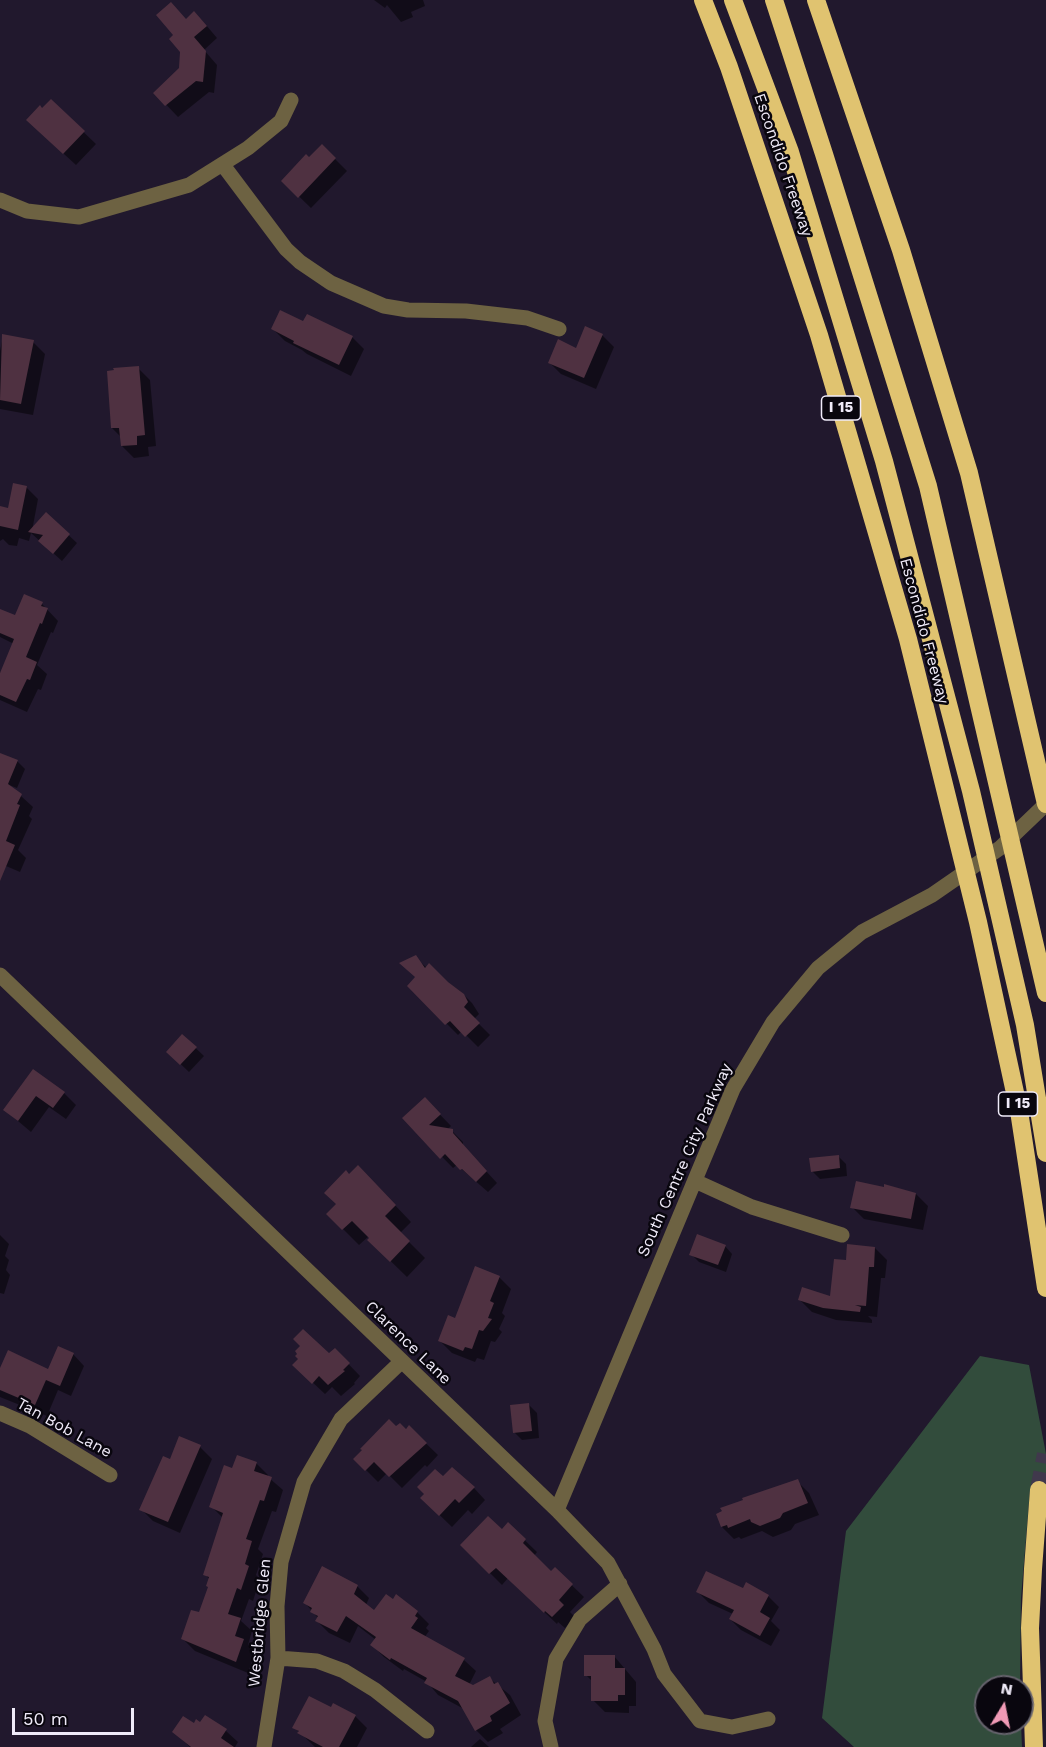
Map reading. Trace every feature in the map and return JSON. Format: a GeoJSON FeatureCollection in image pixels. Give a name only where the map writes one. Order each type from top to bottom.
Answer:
{"type":"FeatureCollection","features":[{"type":"Feature","properties":{"kind":"highway","name":"Escondido Freeway"},"geometry":{"type":"LineString","coordinates":[[704,0],[729,67],[819,334],[908,639],[978,921],[1019,1111],[1046,1288]]}},
{"type":"Feature","properties":{"kind":"highway"},"geometry":{"type":"LineString","coordinates":[[733,0],[790,152],[884,461],[971,792],[1025,1025],[1046,1153]]}},
{"type":"Feature","properties":{"kind":"highway"},"geometry":{"type":"LineString","coordinates":[[774,0],[928,486],[1046,993]]}},
{"type":"Feature","properties":{"kind":"highway"},"geometry":{"type":"LineString","coordinates":[[816,0],[901,250],[969,473],[1046,804]]}},
{"type":"Feature","properties":{"kind":"highway"},"geometry":{"type":"LineString","coordinates":[[1034,1747],[1030,1628],[1040,1490]]}},
{"type":"Feature","properties":{"kind":"street"},"geometry":{"type":"LineString","coordinates":[[0,200],[27,211],[78,217],[189,185],[248,148],[281,121],[291,100]]}},
{"type":"Feature","properties":{"kind":"street"},"geometry":{"type":"LineString","coordinates":[[223,165],[286,249],[300,262],[331,283],[384,306],[408,310],[466,311],[527,318],[559,329]]}},
{"type":"Feature","properties":{"kind":"street","name":"South Centre City Parkway"},"geometry":{"type":"LineString","coordinates":[[557,1510],[734,1089],[773,1022],[818,968],[862,932],[933,895],[1000,848],[1046,804]]}},
{"type":"Feature","properties":{"kind":"street","name":"Clarence Lane"},"geometry":{"type":"LineString","coordinates":[[1,980],[402,1361],[557,1510],[608,1563],[654,1649],[664,1674],[700,1721],[732,1727],[768,1719]]}},
{"type":"Feature","properties":{"kind":"street"},"geometry":{"type":"LineString","coordinates":[[695,1181],[752,1207],[842,1235]]}},
{"type":"Feature","properties":{"kind":"street","name":"Westbridge Glen"},"geometry":{"type":"LineString","coordinates":[[264,1747],[278,1658],[277,1606],[281,1562],[304,1482],[341,1419],[402,1361]]}},
{"type":"Feature","properties":{"kind":"street","name":"Tan Bob Lane"},"geometry":{"type":"LineString","coordinates":[[0,1413],[30,1426],[110,1474]]}},
{"type":"Feature","properties":{"kind":"street"},"geometry":{"type":"LineString","coordinates":[[551,1747],[545,1721],[556,1659],[580,1619],[620,1584]]}},
{"type":"Feature","properties":{"kind":"street"},"geometry":{"type":"LineString","coordinates":[[278,1658],[317,1661],[344,1671],[375,1690],[427,1731]]}},
{"type":"Feature","properties":{"kind":"green space"},"geometry":{"type":"Polygon","coordinates":[[[980,1356],[1029,1365],[1046,1454],[1046,1492],[1030,1490],[1021,1598],[1020,1675],[974,1675],[974,1735],[1022,1735],[1022,1747],[854,1747],[822,1718],[846,1531],[980,1356]]]}},
{"type":"Feature","properties":{"kind":"building"},"geometry":{"type":"Polygon","coordinates":[[[171,2],[186,19],[194,11],[207,26],[194,37],[206,51],[203,82],[196,81],[165,106],[153,93],[179,68],[180,52],[169,39],[173,35],[156,15],[171,2]]]}},
{"type":"Feature","properties":{"kind":"building"},"geometry":{"type":"Polygon","coordinates":[[[51,99],[85,131],[63,154],[26,120],[40,105],[42,108],[51,99]]]}},
{"type":"Feature","properties":{"kind":"building"},"geometry":{"type":"Polygon","coordinates":[[[322,144],[336,158],[298,198],[281,181],[306,154],[309,157],[322,144]]]}},
{"type":"Feature","properties":{"kind":"building"},"geometry":{"type":"Polygon","coordinates":[[[280,310],[303,321],[307,314],[353,336],[339,365],[293,343],[294,341],[271,329],[280,310]]]}},
{"type":"Feature","properties":{"kind":"building"},"geometry":{"type":"Polygon","coordinates":[[[585,326],[603,334],[584,378],[548,363],[558,339],[576,348],[585,326]]]}},
{"type":"Feature","properties":{"kind":"building"},"geometry":{"type":"Polygon","coordinates":[[[2,334],[34,340],[21,404],[0,400],[2,334]]]}},
{"type":"Feature","properties":{"kind":"building"},"geometry":{"type":"Polygon","coordinates":[[[139,366],[145,435],[137,436],[137,445],[121,446],[119,428],[111,428],[107,371],[114,370],[113,368],[139,366]]]}},
{"type":"Feature","properties":{"kind":"building"},"geometry":{"type":"Polygon","coordinates":[[[13,483],[27,486],[18,530],[0,526],[0,506],[8,508],[13,483]]]}},
{"type":"Feature","properties":{"kind":"building"},"geometry":{"type":"Polygon","coordinates":[[[46,512],[70,534],[53,554],[38,541],[43,535],[28,532],[46,512]]]}},
{"type":"Feature","properties":{"kind":"building"},"geometry":{"type":"Polygon","coordinates":[[[24,594],[43,602],[41,606],[48,608],[26,657],[37,662],[30,680],[27,679],[16,702],[0,695],[0,673],[14,639],[0,633],[0,609],[15,615],[24,594]]]}},
{"type":"Feature","properties":{"kind":"building"},"geometry":{"type":"Polygon","coordinates":[[[0,753],[18,760],[8,784],[22,794],[6,841],[15,845],[0,881],[0,753]]]}},
{"type":"Feature","properties":{"kind":"building"},"geometry":{"type":"Polygon","coordinates":[[[416,955],[425,968],[429,963],[464,994],[468,1002],[464,1007],[480,1023],[465,1037],[450,1021],[445,1025],[407,986],[415,977],[399,963],[416,955]]]}},
{"type":"Feature","properties":{"kind":"building"},"geometry":{"type":"Polygon","coordinates":[[[182,1034],[197,1047],[180,1065],[166,1052],[182,1034]]]}},
{"type":"Feature","properties":{"kind":"building"},"geometry":{"type":"Polygon","coordinates":[[[33,1069],[65,1092],[53,1108],[36,1096],[18,1121],[3,1110],[33,1069]]]}},
{"type":"Feature","properties":{"kind":"building"},"geometry":{"type":"Polygon","coordinates":[[[425,1097],[441,1114],[429,1125],[453,1129],[453,1133],[487,1171],[476,1182],[462,1169],[460,1170],[445,1154],[440,1159],[402,1118],[425,1097]]]}},
{"type":"Feature","properties":{"kind":"building"},"geometry":{"type":"Polygon","coordinates":[[[839,1155],[840,1168],[811,1172],[809,1158],[839,1155]]]}},
{"type":"Feature","properties":{"kind":"building"},"geometry":{"type":"Polygon","coordinates":[[[358,1165],[396,1205],[385,1216],[410,1241],[390,1262],[367,1240],[369,1238],[352,1221],[342,1230],[326,1214],[336,1204],[324,1193],[346,1170],[349,1174],[358,1165]]]}},
{"type":"Feature","properties":{"kind":"building"},"geometry":{"type":"Polygon","coordinates":[[[856,1181],[884,1187],[884,1184],[916,1193],[911,1219],[850,1208],[856,1181]]]}},
{"type":"Feature","properties":{"kind":"building"},"geometry":{"type":"Polygon","coordinates":[[[697,1234],[726,1245],[718,1265],[689,1255],[697,1234]]]}},
{"type":"Feature","properties":{"kind":"building"},"geometry":{"type":"Polygon","coordinates":[[[847,1244],[875,1247],[874,1267],[869,1267],[866,1306],[855,1305],[861,1307],[860,1312],[823,1308],[798,1300],[802,1287],[830,1296],[834,1259],[846,1260],[847,1244]]]}},
{"type":"Feature","properties":{"kind":"building"},"geometry":{"type":"Polygon","coordinates":[[[475,1266],[500,1276],[490,1301],[494,1303],[488,1318],[492,1319],[483,1331],[479,1330],[472,1349],[465,1347],[463,1351],[438,1341],[448,1315],[455,1318],[475,1266]]]}},
{"type":"Feature","properties":{"kind":"building"},"geometry":{"type":"Polygon","coordinates":[[[303,1329],[329,1353],[335,1348],[350,1363],[343,1370],[345,1371],[328,1385],[319,1376],[312,1384],[292,1365],[298,1359],[295,1351],[300,1346],[293,1339],[303,1329]]]}},
{"type":"Feature","properties":{"kind":"building"},"geometry":{"type":"Polygon","coordinates":[[[58,1346],[74,1353],[60,1386],[46,1380],[35,1405],[0,1390],[0,1368],[8,1350],[48,1369],[58,1346]]]}},
{"type":"Feature","properties":{"kind":"building"},"geometry":{"type":"Polygon","coordinates":[[[529,1403],[532,1431],[513,1433],[510,1405],[529,1403]]]}},
{"type":"Feature","properties":{"kind":"building"},"geometry":{"type":"Polygon","coordinates":[[[389,1419],[396,1426],[400,1423],[406,1429],[409,1425],[427,1443],[389,1477],[374,1462],[365,1471],[353,1459],[389,1419]]]}},
{"type":"Feature","properties":{"kind":"building"},"geometry":{"type":"Polygon","coordinates":[[[179,1436],[201,1445],[168,1522],[139,1510],[163,1456],[170,1459],[179,1436]]]}},
{"type":"Feature","properties":{"kind":"building"},"geometry":{"type":"Polygon","coordinates":[[[237,1455],[257,1462],[254,1471],[272,1477],[264,1501],[260,1500],[246,1539],[252,1541],[245,1564],[249,1566],[241,1590],[237,1588],[228,1614],[241,1618],[235,1636],[244,1639],[236,1662],[181,1639],[191,1610],[199,1612],[208,1587],[206,1586],[209,1577],[203,1575],[223,1513],[209,1507],[224,1465],[232,1468],[237,1455]]]}},
{"type":"Feature","properties":{"kind":"building"},"geometry":{"type":"Polygon","coordinates":[[[452,1467],[475,1487],[459,1503],[455,1499],[439,1516],[420,1498],[424,1494],[417,1487],[435,1469],[443,1476],[452,1467]]]}},
{"type":"Feature","properties":{"kind":"building"},"geometry":{"type":"Polygon","coordinates":[[[798,1479],[808,1503],[760,1526],[751,1522],[750,1519],[728,1528],[727,1525],[721,1527],[716,1514],[722,1511],[720,1508],[798,1479]]]}},
{"type":"Feature","properties":{"kind":"building"},"geometry":{"type":"Polygon","coordinates":[[[488,1516],[502,1529],[508,1522],[526,1539],[523,1543],[551,1571],[555,1567],[573,1584],[559,1600],[564,1605],[552,1617],[545,1611],[544,1613],[496,1568],[489,1574],[460,1545],[488,1516]]]}},
{"type":"Feature","properties":{"kind":"building"},"geometry":{"type":"Polygon","coordinates":[[[322,1566],[358,1585],[354,1594],[374,1610],[386,1594],[393,1599],[396,1594],[418,1611],[415,1616],[418,1618],[411,1628],[465,1658],[455,1676],[473,1685],[490,1676],[494,1684],[498,1682],[510,1703],[490,1716],[492,1721],[475,1731],[458,1701],[424,1683],[427,1678],[391,1658],[390,1660],[370,1645],[376,1637],[346,1616],[337,1632],[315,1621],[318,1616],[310,1612],[312,1608],[303,1603],[322,1566]]]}},
{"type":"Feature","properties":{"kind":"building"},"geometry":{"type":"Polygon","coordinates":[[[706,1571],[743,1588],[746,1582],[769,1595],[760,1612],[770,1618],[760,1636],[729,1619],[734,1610],[696,1592],[706,1571]]]}},
{"type":"Feature","properties":{"kind":"building"},"geometry":{"type":"Polygon","coordinates":[[[584,1655],[615,1655],[615,1668],[625,1668],[625,1695],[618,1695],[618,1701],[591,1701],[591,1676],[584,1676],[584,1655]]]}},
{"type":"Feature","properties":{"kind":"building"},"geometry":{"type":"Polygon","coordinates":[[[309,1696],[331,1707],[333,1703],[356,1715],[339,1747],[323,1747],[292,1728],[309,1696]]]}},
{"type":"Feature","properties":{"kind":"building"},"geometry":{"type":"Polygon","coordinates":[[[205,1715],[227,1729],[221,1738],[234,1747],[191,1747],[172,1732],[183,1716],[194,1723],[196,1719],[200,1722],[205,1715]]]}},
{"type":"Feature","properties":{"kind":"tunnel"},"geometry":{"type":"LineString","coordinates":[[1039,1490],[1046,1454]]}}]}
